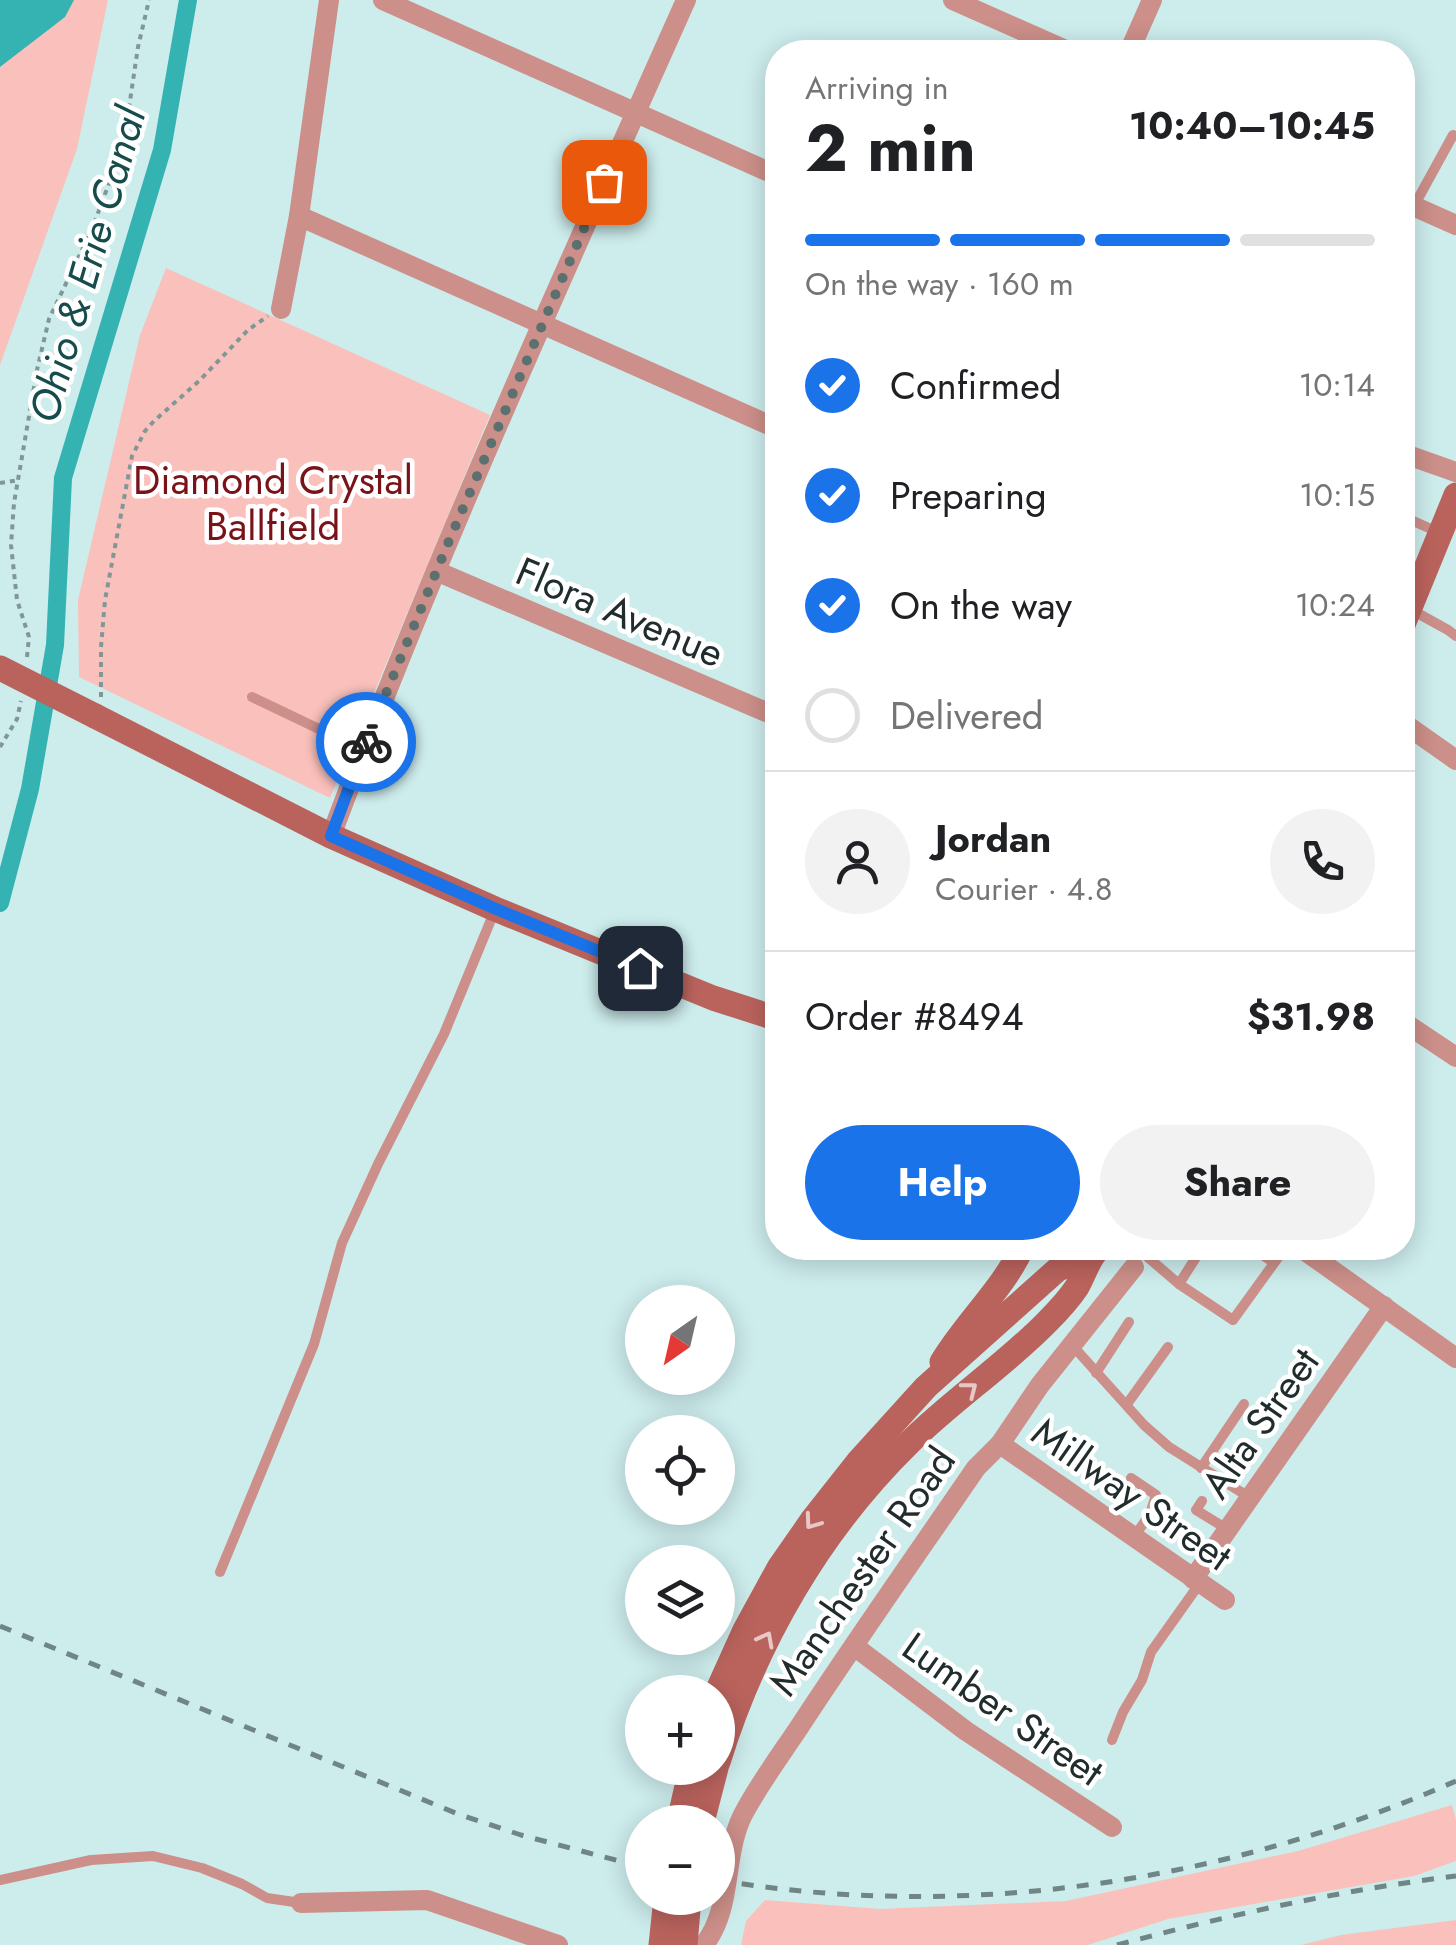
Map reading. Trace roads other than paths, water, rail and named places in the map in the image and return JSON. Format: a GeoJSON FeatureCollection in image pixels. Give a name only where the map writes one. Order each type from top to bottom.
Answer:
{"type":"FeatureCollection","features":[{"type":"Feature","properties":{"kind":"main road"},"geometry":{"type":"LineString","coordinates":[[1415,596],[1454,504]]}},
{"type":"Feature","properties":{"kind":"main road"},"geometry":{"type":"LineString","coordinates":[[0,668],[331,836],[496,909],[713,998],[765,1015]]}},
{"type":"Feature","properties":{"kind":"main road"},"geometry":{"type":"LineString","coordinates":[[926,1387],[1016,1260]]}},
{"type":"Feature","properties":{"kind":"main road"},"geometry":{"type":"LineString","coordinates":[[725,1675],[780,1568],[858,1462],[926,1387],[1058,1269],[1078,1260]]}},
{"type":"Feature","properties":{"kind":"main road"},"geometry":{"type":"LineString","coordinates":[[735,1714],[766,1639],[817,1554],[852,1507],[907,1444],[1047,1322],[1076,1290],[1091,1260]]}},
{"type":"Feature","properties":{"kind":"main road"},"geometry":{"type":"LineString","coordinates":[[662,1945],[665,1915]]}},
{"type":"Feature","properties":{"kind":"main road"},"geometry":{"type":"LineString","coordinates":[[685,1945],[688,1915]]}},
{"type":"Feature","properties":{"kind":"street"},"geometry":{"type":"LineString","coordinates":[[281,309],[299,216],[330,0]]}},
{"type":"Feature","properties":{"kind":"street"},"geometry":{"type":"LineString","coordinates":[[383,0],[765,170]]}},
{"type":"Feature","properties":{"kind":"street"},"geometry":{"type":"LineString","coordinates":[[331,836],[436,572],[686,0]]}},
{"type":"Feature","properties":{"kind":"street"},"geometry":{"type":"LineString","coordinates":[[954,0],[1043,40]]}},
{"type":"Feature","properties":{"kind":"street"},"geometry":{"type":"LineString","coordinates":[[1134,40],[1152,0]]}},
{"type":"Feature","properties":{"kind":"street"},"geometry":{"type":"LineString","coordinates":[[1415,207],[1456,225]]}},
{"type":"Feature","properties":{"kind":"street"},"geometry":{"type":"LineString","coordinates":[[299,216],[765,423]]}},
{"type":"Feature","properties":{"kind":"street"},"geometry":{"type":"LineString","coordinates":[[1415,458],[1456,472]]}},
{"type":"Feature","properties":{"kind":"street","name":"Flora Avenue"},"geometry":{"type":"LineString","coordinates":[[436,572],[765,711]]}},
{"type":"Feature","properties":{"kind":"street"},"geometry":{"type":"LineString","coordinates":[[1415,731],[1456,760]]}},
{"type":"Feature","properties":{"kind":"street"},"geometry":{"type":"LineString","coordinates":[[1415,1030],[1456,1057]]}},
{"type":"Feature","properties":{"kind":"street","name":"Manchester Road"},"geometry":{"type":"LineString","coordinates":[[704,1945],[723,1906],[730,1850],[744,1811],[976,1468],[1000,1444],[1134,1260]]}},
{"type":"Feature","properties":{"kind":"street"},"geometry":{"type":"LineString","coordinates":[[1318,1260],[1456,1358]]}},
{"type":"Feature","properties":{"kind":"street","name":"Alta Street"},"geometry":{"type":"LineString","coordinates":[[1196,1581],[1384,1306]]}},
{"type":"Feature","properties":{"kind":"street","name":"Millway Street"},"geometry":{"type":"LineString","coordinates":[[1000,1444],[1225,1600]]}},
{"type":"Feature","properties":{"kind":"street","name":"Lumber Street"},"geometry":{"type":"LineString","coordinates":[[854,1646],[966,1731],[1112,1827]]}},
{"type":"Feature","properties":{"kind":"street"},"geometry":{"type":"LineString","coordinates":[[301,1903],[426,1900],[558,1945]]}},
{"type":"Feature","properties":{"kind":"lane"},"geometry":{"type":"LineString","coordinates":[[1415,193],[1455,133]]}},
{"type":"Feature","properties":{"kind":"lane"},"geometry":{"type":"LineString","coordinates":[[1415,522],[1441,533]]}},
{"type":"Feature","properties":{"kind":"lane"},"geometry":{"type":"LineString","coordinates":[[1415,621],[1456,636]]}},
{"type":"Feature","properties":{"kind":"lane"},"geometry":{"type":"LineString","coordinates":[[252,698],[363,750]]}},
{"type":"Feature","properties":{"kind":"lane"},"geometry":{"type":"LineString","coordinates":[[220,1572],[314,1344],[342,1244],[444,1034],[496,909]]}},
{"type":"Feature","properties":{"kind":"lane"},"geometry":{"type":"LineString","coordinates":[[1141,1260],[1233,1320],[1274,1262],[1271,1260]]}},
{"type":"Feature","properties":{"kind":"lane"},"geometry":{"type":"LineString","coordinates":[[1178,1284],[1194,1260]]}},
{"type":"Feature","properties":{"kind":"lane"},"geometry":{"type":"LineString","coordinates":[[1096,1373],[1129,1322]]}},
{"type":"Feature","properties":{"kind":"lane"},"geometry":{"type":"LineString","coordinates":[[1072,1345],[1170,1447],[1250,1498]]}},
{"type":"Feature","properties":{"kind":"lane"},"geometry":{"type":"LineString","coordinates":[[1127,1404],[1168,1347]]}},
{"type":"Feature","properties":{"kind":"lane"},"geometry":{"type":"LineString","coordinates":[[1201,1468],[1244,1404]]}},
{"type":"Feature","properties":{"kind":"lane"},"geometry":{"type":"LineString","coordinates":[[1131,1478],[1156,1495],[1150,1514],[1134,1537]]}},
{"type":"Feature","properties":{"kind":"lane"},"geometry":{"type":"LineString","coordinates":[[1202,1500],[1196,1510],[1228,1530]]}},
{"type":"Feature","properties":{"kind":"lane"},"geometry":{"type":"LineString","coordinates":[[1112,1740],[1142,1680],[1151,1652],[1196,1581]]}},
{"type":"Feature","properties":{"kind":"lane"},"geometry":{"type":"LineString","coordinates":[[0,1880],[91,1860],[153,1856],[202,1868],[267,1898],[301,1903]]}},
{"type":"Feature","properties":{"kind":"water"},"geometry":{"type":"Polygon","coordinates":[[[0,0],[74,0],[65,17],[0,67],[0,0]]]}},
{"type":"Feature","properties":{"kind":"waterway","name":"Ohio & Erie Canal"},"geometry":{"type":"LineString","coordinates":[[0,903],[30,789],[55,645],[63,478],[162,150],[188,0]]}},
{"type":"Feature","properties":{"kind":"railway"},"geometry":{"type":"LineString","coordinates":[[0,1626],[458,1814],[625,1863]]}},
{"type":"Feature","properties":{"kind":"railway"},"geometry":{"type":"LineString","coordinates":[[735,1882],[811,1892],[905,1896],[1000,1894],[1094,1884],[1187,1868],[1279,1845],[1369,1816],[1456,1781]]}},
{"type":"Feature","properties":{"kind":"railway"},"geometry":{"type":"LineString","coordinates":[[1117,1945],[1285,1904],[1456,1876]]}},
{"type":"Feature","properties":{"kind":"park label","name":"Diamond Crystal Ballfield"},"geometry":{"type":"Point","coordinates":[273,503]}}]}
